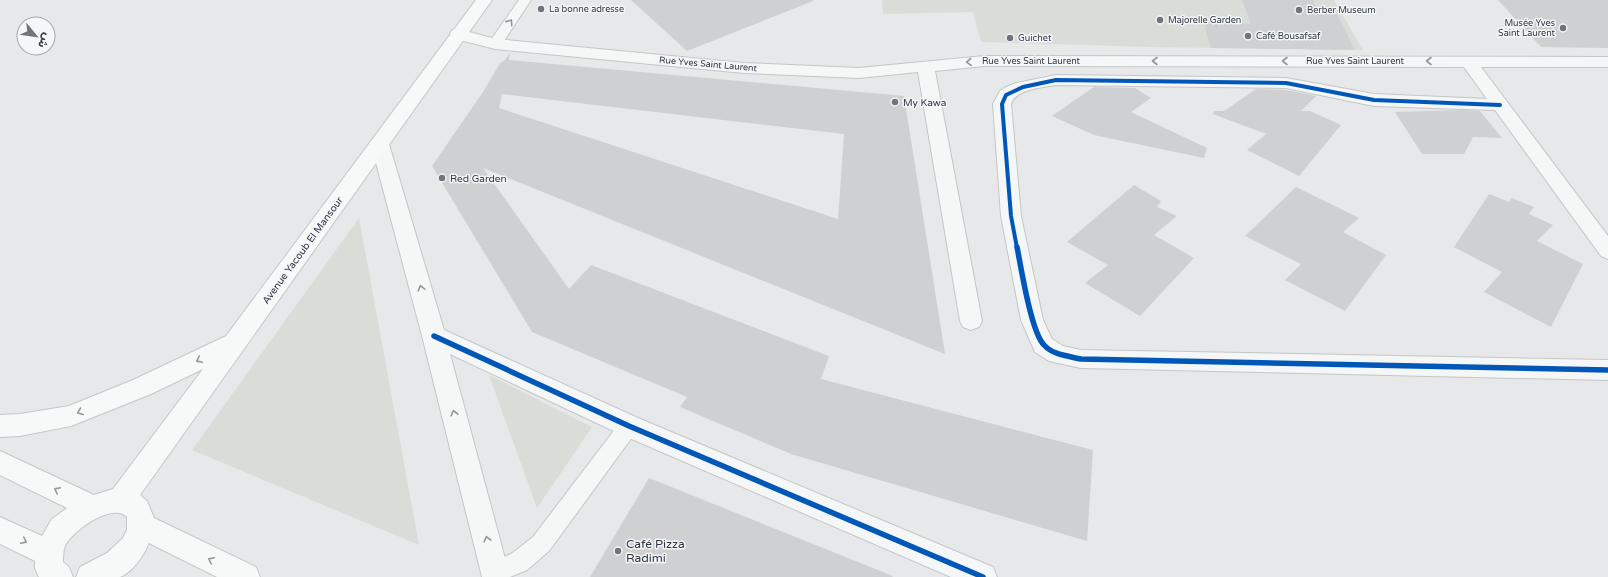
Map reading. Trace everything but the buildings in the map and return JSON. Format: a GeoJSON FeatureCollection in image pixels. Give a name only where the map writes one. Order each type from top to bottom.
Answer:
{"type":"FeatureCollection","features":[{"type":"Feature","properties":{"kind":"main road","name":"Avenue Yacoub El Mansour"},"geometry":{"type":"LineString","coordinates":[[120,501],[234,342],[484,0]]}},
{"type":"Feature","properties":{"kind":"main road"},"geometry":{"type":"LineString","coordinates":[[0,426],[20,425],[72,416],[142,387],[234,342]]}},
{"type":"Feature","properties":{"kind":"main road"},"geometry":{"type":"LineString","coordinates":[[0,462],[92,507]]}},
{"type":"Feature","properties":{"kind":"main road"},"geometry":{"type":"LineString","coordinates":[[58,577],[49,568],[48,553],[56,535],[72,518],[92,507],[106,502],[120,501],[133,505],[141,513],[142,526],[137,540],[109,574]]}},
{"type":"Feature","properties":{"kind":"main road"},"geometry":{"type":"LineString","coordinates":[[142,526],[246,577]]}},
{"type":"Feature","properties":{"kind":"main road"},"geometry":{"type":"LineString","coordinates":[[0,530],[48,553]]}},
{"type":"Feature","properties":{"kind":"street","name":"Rue Yves Saint Laurent"},"geometry":{"type":"LineString","coordinates":[[458,34],[495,44],[794,72],[859,73],[926,67],[958,62],[984,61],[1608,62]]}},
{"type":"Feature","properties":{"kind":"street"},"geometry":{"type":"LineString","coordinates":[[1468,61],[1606,245]]}},
{"type":"Feature","properties":{"kind":"street"},"geometry":{"type":"LineString","coordinates":[[926,67],[971,321]]}},
{"type":"Feature","properties":{"kind":"street"},"geometry":{"type":"LineString","coordinates":[[1500,105],[1376,100],[1348,97],[1301,85],[1286,83],[1056,80],[1016,90],[1007,95],[1002,104],[1011,216],[1032,320],[1043,345],[1057,354],[1081,359],[1608,370]]}},
{"type":"Feature","properties":{"kind":"street"},"geometry":{"type":"LineString","coordinates":[[380,144],[434,336],[496,575]]}},
{"type":"Feature","properties":{"kind":"street"},"geometry":{"type":"LineString","coordinates":[[434,336],[629,426],[983,577]]}},
{"type":"Feature","properties":{"kind":"lane"},"geometry":{"type":"LineString","coordinates":[[495,44],[525,0]]}},
{"type":"Feature","properties":{"kind":"lane"},"geometry":{"type":"LineString","coordinates":[[496,575],[518,562],[541,544],[629,426]]}},
{"type":"Feature","properties":{"kind":"shaded area","name":"Majorelle Garden"},"geometry":{"type":"Polygon","coordinates":[[[882,0],[1334,0],[1363,50],[1152,47],[981,42],[973,12],[883,14],[882,0]]]}},
{"type":"Feature","properties":{"kind":"shaded area"},"geometry":{"type":"Polygon","coordinates":[[[359,218],[419,545],[192,450],[359,218]]]}},
{"type":"Feature","properties":{"kind":"shaded area"},"geometry":{"type":"Polygon","coordinates":[[[489,375],[592,427],[537,508],[489,375]]]}},
{"type":"Feature","properties":{"kind":"cycle path"},"geometry":{"type":"LineString","coordinates":[[1500,105],[1374,100],[1352,97],[1286,83],[1056,80],[1016,89],[1006,95],[1002,104],[1011,216],[1032,320],[1043,345],[1057,354],[1081,359],[1608,370]]}},
{"type":"Feature","properties":{"kind":"cycle path"},"geometry":{"type":"LineString","coordinates":[[434,336],[629,426],[983,577]]}},
{"type":"Feature","properties":{"kind":"place","name":"La bonne adresse"},"geometry":{"type":"Point","coordinates":[541,9]}},
{"type":"Feature","properties":{"kind":"place","name":"Berber Museum"},"geometry":{"type":"Point","coordinates":[1299,10]}},
{"type":"Feature","properties":{"kind":"place","name":"Majorelle Garden"},"geometry":{"type":"Point","coordinates":[1160,20]}},
{"type":"Feature","properties":{"kind":"place","name":"Musée Yves Saint Laurent"},"geometry":{"type":"Point","coordinates":[1563,28]}},
{"type":"Feature","properties":{"kind":"place","name":"Café Bousafsaf"},"geometry":{"type":"Point","coordinates":[1248,36]}},
{"type":"Feature","properties":{"kind":"place","name":"Guichet"},"geometry":{"type":"Point","coordinates":[1010,38]}},
{"type":"Feature","properties":{"kind":"place","name":"My Kawa"},"geometry":{"type":"Point","coordinates":[895,102]}},
{"type":"Feature","properties":{"kind":"place","name":"Red Garden"},"geometry":{"type":"Point","coordinates":[442,178]}},
{"type":"Feature","properties":{"kind":"place","name":"Café Pizza Radimi"},"geometry":{"type":"Point","coordinates":[618,551]}}]}
